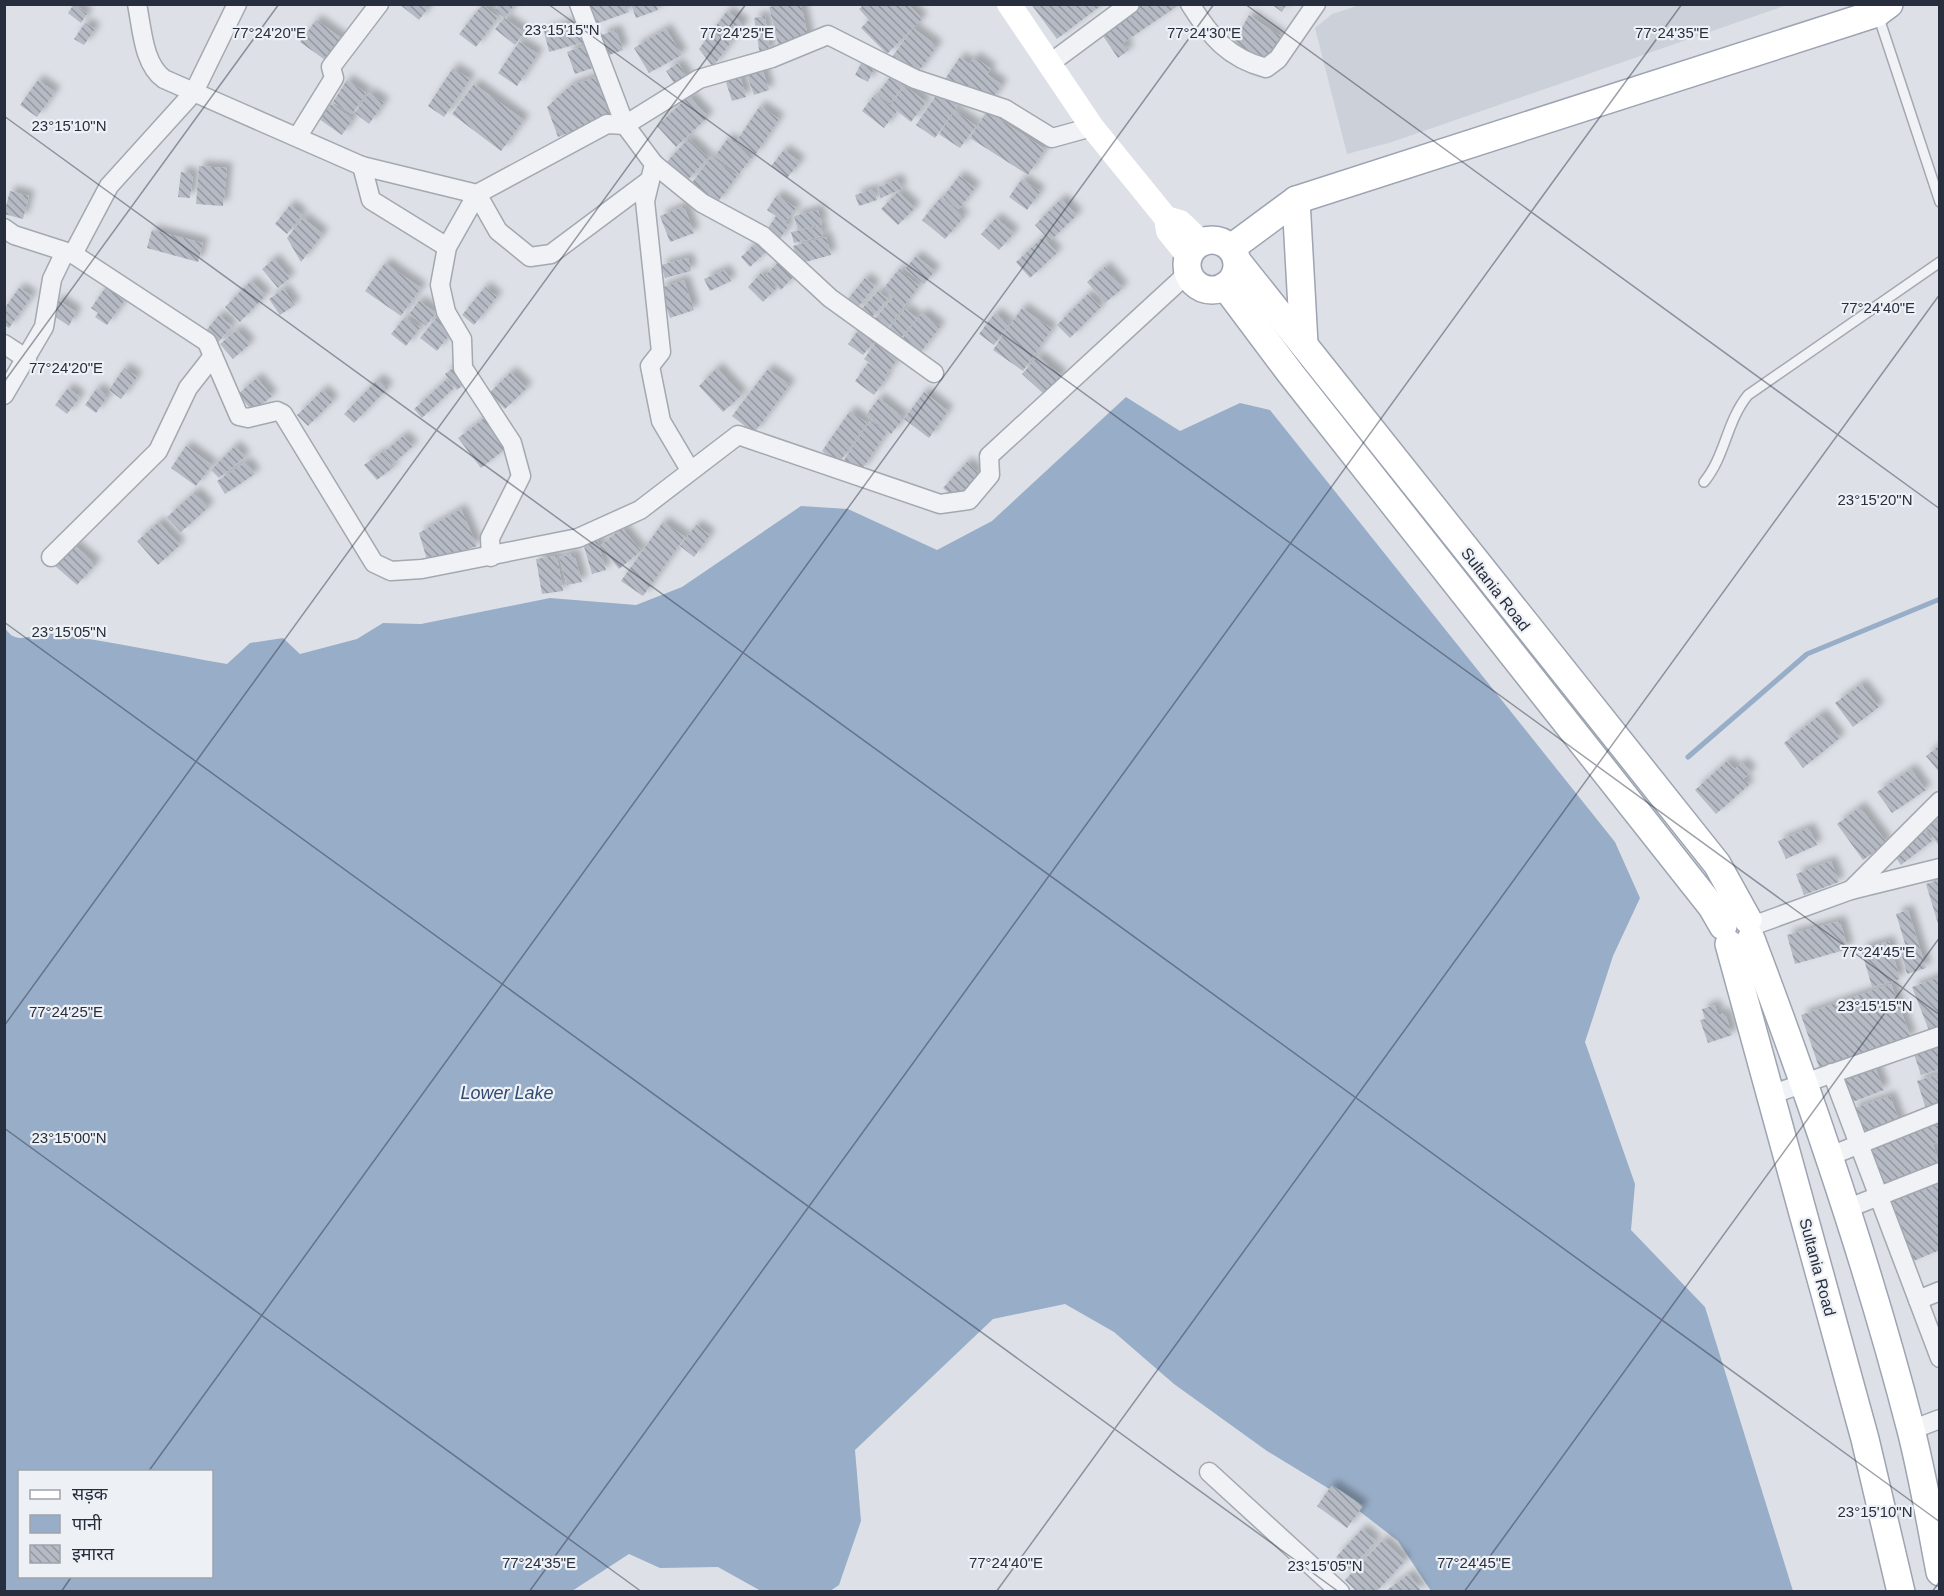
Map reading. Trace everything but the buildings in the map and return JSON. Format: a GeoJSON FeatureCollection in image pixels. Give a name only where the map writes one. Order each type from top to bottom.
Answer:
{"type":"FeatureCollection","features":[{"type":"Feature","properties":{"kind":"main road"},"geometry":{"type":"LineString","coordinates":[[1009,4],[1092,127],[1166,218],[1168,231],[1193,257],[1203,288],[1210,290],[1225,286],[1235,275],[1234,254]]}},
{"type":"Feature","properties":{"kind":"main road"},"geometry":{"type":"LineString","coordinates":[[1234,254],[1296,200],[1883,9]]}},
{"type":"Feature","properties":{"kind":"main road"},"geometry":{"type":"LineString","coordinates":[[1296,200],[1304,344]]}},
{"type":"Feature","properties":{"kind":"main road"},"geometry":{"type":"LineString","coordinates":[[1193,257],[1212,239],[1234,254]]}},
{"type":"Feature","properties":{"kind":"main road","name":"Sultania Road"},"geometry":{"type":"LineString","coordinates":[[1234,254],[1390,456],[1718,864],[1741,931],[1805,1082],[1830,1156],[1879,1314],[1911,1430],[1940,1572]]}},
{"type":"Feature","properties":{"kind":"main road","name":"Sultania Road"},"geometry":{"type":"LineString","coordinates":[[1225,286],[1298,384],[1712,907],[1741,931],[1770,1095],[1864,1438],[1901,1592]]}},
{"type":"Feature","properties":{"kind":"street"},"geometry":{"type":"LineString","coordinates":[[137,4],[150,62],[155,73],[362,166],[477,194],[498,231],[530,257],[551,254],[652,172]]}},
{"type":"Feature","properties":{"kind":"street"},"geometry":{"type":"LineString","coordinates":[[4,395],[44,327],[52,279],[109,186],[194,92],[237,4]]}},
{"type":"Feature","properties":{"kind":"street"},"geometry":{"type":"LineString","coordinates":[[298,136],[334,78],[331,67],[379,4]]}},
{"type":"Feature","properties":{"kind":"street"},"geometry":{"type":"LineString","coordinates":[[579,4],[625,125],[652,172],[702,203],[763,236],[830,298],[934,373]]}},
{"type":"Feature","properties":{"kind":"street"},"geometry":{"type":"LineString","coordinates":[[1048,64],[1130,4]]}},
{"type":"Feature","properties":{"kind":"street"},"geometry":{"type":"LineString","coordinates":[[1190,4],[1210,36],[1230,51],[1266,68],[1278,59],[1316,4]]}},
{"type":"Feature","properties":{"kind":"street"},"geometry":{"type":"LineString","coordinates":[[491,557],[490,538],[521,476],[512,443],[463,368],[462,339],[446,312],[440,285],[447,247],[477,194],[608,124],[625,125],[699,79],[772,58],[828,35],[915,79],[1005,109],[1052,138],[1092,127]]}},
{"type":"Feature","properties":{"kind":"street"},"geometry":{"type":"LineString","coordinates":[[362,166],[371,200],[447,247]]}},
{"type":"Feature","properties":{"kind":"street"},"geometry":{"type":"LineString","coordinates":[[652,172],[645,201],[661,352],[650,366],[661,421],[690,470]]}},
{"type":"Feature","properties":{"kind":"street"},"geometry":{"type":"LineString","coordinates":[[4,228],[14,236],[69,253],[207,342],[239,416],[248,418],[277,411],[283,414],[374,563],[391,571],[422,569],[491,557],[578,538],[640,510],[738,435],[940,504],[969,500],[990,475],[989,456],[1193,257]]}},
{"type":"Feature","properties":{"kind":"street"},"geometry":{"type":"LineString","coordinates":[[4,344],[27,359]]}},
{"type":"Feature","properties":{"kind":"street"},"geometry":{"type":"LineString","coordinates":[[51,557],[158,451],[183,397],[213,356]]}},
{"type":"Feature","properties":{"kind":"street"},"geometry":{"type":"LineString","coordinates":[[1851,890],[1940,801]]}},
{"type":"Feature","properties":{"kind":"street"},"geometry":{"type":"LineString","coordinates":[[1741,931],[1851,890],[1940,868]]}},
{"type":"Feature","properties":{"kind":"street"},"geometry":{"type":"LineString","coordinates":[[1770,1095],[1940,1036]]}},
{"type":"Feature","properties":{"kind":"street"},"geometry":{"type":"LineString","coordinates":[[1832,1073],[1940,1358]]}},
{"type":"Feature","properties":{"kind":"street"},"geometry":{"type":"LineString","coordinates":[[1830,1156],[1940,1112]]}},
{"type":"Feature","properties":{"kind":"street"},"geometry":{"type":"LineString","coordinates":[[1846,1209],[1940,1172]]}},
{"type":"Feature","properties":{"kind":"street"},"geometry":{"type":"LineString","coordinates":[[1918,1300],[1940,1292]]}},
{"type":"Feature","properties":{"kind":"street"},"geometry":{"type":"LineString","coordinates":[[1911,1430],[1940,1419]]}},
{"type":"Feature","properties":{"kind":"street"},"geometry":{"type":"LineString","coordinates":[[1209,1472],[1340,1592]]}},
{"type":"Feature","properties":{"kind":"lane"},"geometry":{"type":"LineString","coordinates":[[1883,9],[1940,202]]}},
{"type":"Feature","properties":{"kind":"lane"},"geometry":{"type":"LineString","coordinates":[[1704,482],[1717,466],[1732,424],[1748,395],[1940,262]]}},
{"type":"Feature","properties":{"kind":"shaded area"},"geometry":{"type":"Polygon","coordinates":[[[1363,4],[1787,5],[1392,142],[1347,154],[1315,28],[1332,14],[1363,4]]]}},
{"type":"Feature","properties":{"kind":"water","name":"Lower Lake"},"geometry":{"type":"Polygon","coordinates":[[[1126,397],[1180,431],[1240,403],[1270,410],[1615,842],[1640,898],[1613,956],[1585,1042],[1635,1184],[1631,1230],[1705,1307],[1793,1591],[1431,1591],[1398,1541],[1336,1493],[1267,1451],[1174,1384],[1114,1332],[1065,1304],[993,1319],[855,1450],[861,1521],[839,1585],[830,1591],[761,1591],[718,1567],[660,1568],[629,1554],[572,1591],[5,1591],[4,626],[14,637],[53,634],[227,664],[250,643],[283,638],[300,654],[357,639],[383,623],[421,624],[550,598],[636,605],[682,587],[801,506],[848,509],[937,550],[992,521],[1126,397]]]}},
{"type":"Feature","properties":{"kind":"waterway"},"geometry":{"type":"LineString","coordinates":[[1688,757],[1807,654],[1940,599]]}}]}
